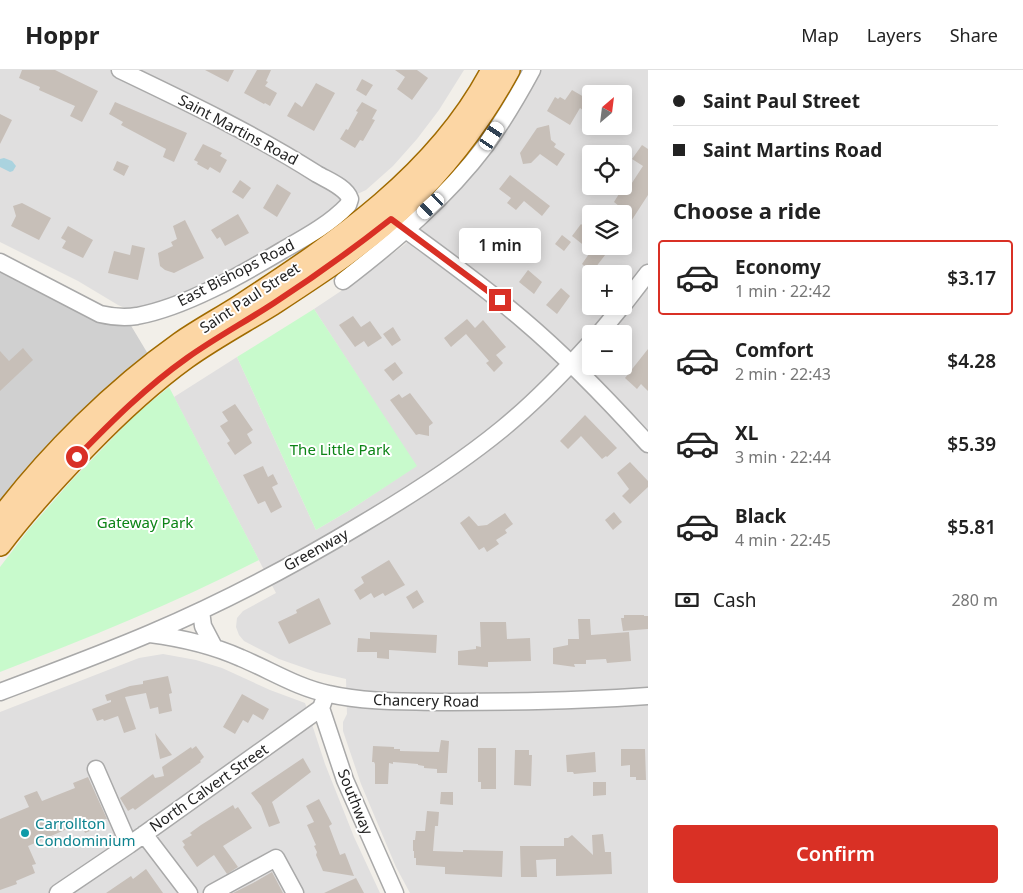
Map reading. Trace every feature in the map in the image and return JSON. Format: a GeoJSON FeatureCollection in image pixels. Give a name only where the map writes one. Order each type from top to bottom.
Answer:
{"type":"FeatureCollection","features":[{"type":"Feature","properties":{"kind":"main road","name":"Saint Paul Street"},"geometry":{"type":"LineString","coordinates":[[0,519],[40,471],[81,428],[113,397],[181,342],[315,255],[391,219],[421,167],[462,118],[492,70]]}},
{"type":"Feature","properties":{"kind":"main road","name":"Saint Paul Street"},"geometry":{"type":"LineString","coordinates":[[0,545],[26,511],[55,479],[116,415],[156,381],[188,357],[304,283],[364,241],[391,219],[428,183],[467,136],[509,70]]}},
{"type":"Feature","properties":{"kind":"street","name":"Saint Martins Road"},"geometry":{"type":"LineString","coordinates":[[120,70],[185,100],[255,138],[344,191],[350,198]]}},
{"type":"Feature","properties":{"kind":"street"},"geometry":{"type":"LineString","coordinates":[[342,281],[391,219],[450,188],[486,144],[532,70]]}},
{"type":"Feature","properties":{"kind":"street","name":"East Bishops Road"},"geometry":{"type":"LineString","coordinates":[[0,262],[100,314],[112,317],[139,315],[166,308],[191,298],[255,266],[317,230],[346,207],[350,198]]}},
{"type":"Feature","properties":{"kind":"street"},"geometry":{"type":"LineString","coordinates":[[391,219],[500,300],[571,364],[648,444]]}},
{"type":"Feature","properties":{"kind":"street"},"geometry":{"type":"LineString","coordinates":[[632,293],[648,273]]}},
{"type":"Feature","properties":{"kind":"street"},"geometry":{"type":"LineString","coordinates":[[606,325],[614,315]]}},
{"type":"Feature","properties":{"kind":"street","name":"Greenway"},"geometry":{"type":"LineString","coordinates":[[0,692],[150,634],[313,553],[403,500],[442,474],[502,429],[537,398],[582,352]]}},
{"type":"Feature","properties":{"kind":"street"},"geometry":{"type":"LineString","coordinates":[[201,610],[203,626],[214,647]]}},
{"type":"Feature","properties":{"kind":"street","name":"Chancery Road"},"geometry":{"type":"LineString","coordinates":[[150,634],[173,637],[214,647],[240,657],[324,701],[565,701],[648,696]]}},
{"type":"Feature","properties":{"kind":"street","name":"North Calvert Street"},"geometry":{"type":"LineString","coordinates":[[58,893],[129,845],[324,701]]}},
{"type":"Feature","properties":{"kind":"street","name":"Southway"},"geometry":{"type":"LineString","coordinates":[[324,701],[345,780],[395,893]]}},
{"type":"Feature","properties":{"kind":"street"},"geometry":{"type":"LineString","coordinates":[[96,769],[129,845]]}},
{"type":"Feature","properties":{"kind":"street"},"geometry":{"type":"LineString","coordinates":[[144,834],[189,893]]}},
{"type":"Feature","properties":{"kind":"street"},"geometry":{"type":"LineString","coordinates":[[212,893],[276,858],[296,893]]}},
{"type":"Feature","properties":{"kind":"shaded area"},"geometry":{"type":"Polygon","coordinates":[[[0,70],[464,70],[439,110],[417,139],[393,166],[366,190],[338,203],[318,221],[203,285],[169,300],[138,308],[125,308],[78,281],[0,242],[0,70]]]}},
{"type":"Feature","properties":{"kind":"shaded area"},"geometry":{"type":"Polygon","coordinates":[[[540,70],[648,70],[648,893],[410,893],[396,867],[361,784],[343,731],[343,722],[347,714],[346,679],[316,672],[279,659],[244,641],[239,635],[236,627],[237,618],[243,611],[276,593],[174,397],[237,357],[316,530],[416,466],[314,309],[362,277],[404,245],[448,203],[474,174],[499,139],[540,70]]]}},
{"type":"Feature","properties":{"kind":"shaded area"},"geometry":{"type":"Polygon","coordinates":[[[0,270],[130,324],[148,354],[0,502],[0,270]]]}},
{"type":"Feature","properties":{"kind":"shaded area"},"geometry":{"type":"Polygon","coordinates":[[[163,654],[196,660],[222,668],[270,690],[305,703],[325,764],[354,837],[380,893],[0,893],[0,712],[139,658],[163,654]]]}},
{"type":"Feature","properties":{"kind":"green space","name":"The Little Park"},"geometry":{"type":"Polygon","coordinates":[[[314,309],[417,466],[316,530],[237,357],[314,309]]]}},
{"type":"Feature","properties":{"kind":"green space","name":"Gateway Park"},"geometry":{"type":"Polygon","coordinates":[[[169,387],[259,560],[131,619],[0,672],[0,567],[29,529],[71,481],[136,414],[169,387]]]}},
{"type":"Feature","properties":{"kind":"water"},"geometry":{"type":"Polygon","coordinates":[[[4,158],[12,161],[16,166],[13,171],[10,172],[0,167],[0,159],[4,158]]]}},
{"type":"Feature","properties":{"kind":"building"},"geometry":{"type":"Polygon","coordinates":[[[22,70],[55,70],[98,91],[82,122],[70,116],[75,106],[39,90],[40,87],[19,78],[22,70]]]}},
{"type":"Feature","properties":{"kind":"building"},"geometry":{"type":"Polygon","coordinates":[[[205,70],[234,70],[228,82],[205,70]]]}},
{"type":"Feature","properties":{"kind":"building"},"geometry":{"type":"Polygon","coordinates":[[[257,70],[271,70],[265,86],[277,93],[270,106],[244,93],[257,70]]]}},
{"type":"Feature","properties":{"kind":"building"},"geometry":{"type":"Polygon","coordinates":[[[395,70],[417,70],[428,78],[412,100],[397,89],[405,77],[395,70]]]}},
{"type":"Feature","properties":{"kind":"building"},"geometry":{"type":"Polygon","coordinates":[[[362,79],[373,85],[366,96],[356,90],[362,79]]]}},
{"type":"Feature","properties":{"kind":"building"},"geometry":{"type":"Polygon","coordinates":[[[316,83],[335,93],[314,131],[287,116],[295,102],[302,107],[316,83]]]}},
{"type":"Feature","properties":{"kind":"building"},"geometry":{"type":"Polygon","coordinates":[[[572,90],[582,96],[582,109],[580,108],[570,125],[547,111],[555,97],[565,100],[572,90]]]}},
{"type":"Feature","properties":{"kind":"building"},"geometry":{"type":"Polygon","coordinates":[[[115,102],[187,133],[174,162],[163,157],[166,149],[121,125],[123,122],[109,114],[115,102]]]}},
{"type":"Feature","properties":{"kind":"building"},"geometry":{"type":"Polygon","coordinates":[[[362,102],[377,110],[372,119],[375,120],[363,141],[360,140],[355,148],[340,139],[346,129],[348,130],[362,102]]]}},
{"type":"Feature","properties":{"kind":"building"},"geometry":{"type":"Polygon","coordinates":[[[0,114],[12,120],[0,144],[0,114]]]}},
{"type":"Feature","properties":{"kind":"building"},"geometry":{"type":"Polygon","coordinates":[[[549,125],[551,140],[556,144],[554,147],[565,154],[557,166],[540,154],[531,163],[523,164],[520,153],[537,128],[549,125]]]}},
{"type":"Feature","properties":{"kind":"building"},"geometry":{"type":"Polygon","coordinates":[[[203,144],[222,153],[220,156],[227,160],[220,173],[210,167],[208,170],[197,164],[198,162],[194,160],[203,144]]]}},
{"type":"Feature","properties":{"kind":"building"},"geometry":{"type":"Polygon","coordinates":[[[642,145],[648,149],[648,195],[632,220],[632,205],[618,205],[614,202],[618,195],[632,195],[632,183],[643,166],[632,159],[642,145]]]}},
{"type":"Feature","properties":{"kind":"building"},"geometry":{"type":"Polygon","coordinates":[[[117,161],[129,166],[124,176],[113,170],[117,161]]]}},
{"type":"Feature","properties":{"kind":"building"},"geometry":{"type":"Polygon","coordinates":[[[510,175],[550,206],[542,216],[524,201],[516,210],[507,203],[511,198],[499,189],[510,175]]]}},
{"type":"Feature","properties":{"kind":"building"},"geometry":{"type":"Polygon","coordinates":[[[240,180],[251,188],[243,199],[232,192],[240,180]]]}},
{"type":"Feature","properties":{"kind":"building"},"geometry":{"type":"Polygon","coordinates":[[[277,184],[291,193],[277,217],[263,208],[277,184]]]}},
{"type":"Feature","properties":{"kind":"building"},"geometry":{"type":"Polygon","coordinates":[[[22,203],[51,218],[39,240],[11,226],[16,216],[13,206],[22,203]]]}},
{"type":"Feature","properties":{"kind":"building"},"geometry":{"type":"Polygon","coordinates":[[[238,214],[249,233],[225,246],[220,237],[217,239],[211,230],[238,214]]]}},
{"type":"Feature","properties":{"kind":"building"},"geometry":{"type":"Polygon","coordinates":[[[185,220],[204,258],[174,273],[160,266],[158,253],[173,246],[171,242],[177,239],[173,226],[185,220]]]}},
{"type":"Feature","properties":{"kind":"building"},"geometry":{"type":"Polygon","coordinates":[[[581,224],[582,244],[572,236],[581,224]]]}},
{"type":"Feature","properties":{"kind":"building"},"geometry":{"type":"Polygon","coordinates":[[[68,226],[93,240],[83,258],[62,248],[66,241],[61,238],[68,226]]]}},
{"type":"Feature","properties":{"kind":"building"},"geometry":{"type":"Polygon","coordinates":[[[562,235],[571,242],[564,251],[555,244],[562,235]]]}},
{"type":"Feature","properties":{"kind":"building"},"geometry":{"type":"Polygon","coordinates":[[[132,245],[145,248],[138,280],[108,273],[114,251],[130,255],[132,245]]]}},
{"type":"Feature","properties":{"kind":"building"},"geometry":{"type":"Polygon","coordinates":[[[588,255],[605,255],[597,265],[582,264],[588,255]]]}},
{"type":"Feature","properties":{"kind":"building"},"geometry":{"type":"Polygon","coordinates":[[[528,270],[542,282],[534,294],[519,282],[528,270]]]}},
{"type":"Feature","properties":{"kind":"building"},"geometry":{"type":"Polygon","coordinates":[[[561,288],[570,296],[557,314],[546,305],[561,288]]]}},
{"type":"Feature","properties":{"kind":"building"},"geometry":{"type":"Polygon","coordinates":[[[353,316],[361,327],[370,321],[382,338],[368,347],[364,341],[355,347],[339,325],[353,316]]]}},
{"type":"Feature","properties":{"kind":"building"},"geometry":{"type":"Polygon","coordinates":[[[467,319],[475,328],[483,320],[506,347],[496,355],[503,363],[494,372],[486,363],[489,361],[466,334],[451,347],[444,338],[467,319]]]}},
{"type":"Feature","properties":{"kind":"building"},"geometry":{"type":"Polygon","coordinates":[[[393,327],[401,340],[392,346],[383,334],[393,327]]]}},
{"type":"Feature","properties":{"kind":"building"},"geometry":{"type":"Polygon","coordinates":[[[23,348],[33,360],[0,391],[0,351],[9,361],[23,348]]]}},
{"type":"Feature","properties":{"kind":"building"},"geometry":{"type":"Polygon","coordinates":[[[648,349],[648,391],[641,384],[637,389],[625,378],[627,375],[632,375],[632,369],[648,349]]]}},
{"type":"Feature","properties":{"kind":"building"},"geometry":{"type":"Polygon","coordinates":[[[395,362],[403,373],[393,381],[384,370],[395,362]]]}},
{"type":"Feature","properties":{"kind":"building"},"geometry":{"type":"Polygon","coordinates":[[[410,393],[433,423],[429,426],[429,436],[416,435],[390,400],[399,394],[402,398],[410,393]]]}},
{"type":"Feature","properties":{"kind":"building"},"geometry":{"type":"Polygon","coordinates":[[[235,404],[253,430],[247,434],[252,443],[235,455],[227,443],[230,441],[220,426],[228,421],[222,412],[235,404]]]}},
{"type":"Feature","properties":{"kind":"building"},"geometry":{"type":"Polygon","coordinates":[[[585,415],[617,448],[607,457],[602,459],[581,436],[568,449],[560,441],[585,415]]]}},
{"type":"Feature","properties":{"kind":"building"},"geometry":{"type":"Polygon","coordinates":[[[630,462],[648,481],[648,487],[630,504],[622,496],[629,489],[617,473],[630,462]]]}},
{"type":"Feature","properties":{"kind":"building"},"geometry":{"type":"Polygon","coordinates":[[[263,466],[268,477],[273,474],[278,484],[272,487],[282,507],[271,513],[265,501],[258,504],[243,475],[263,466]]]}},
{"type":"Feature","properties":{"kind":"building"},"geometry":{"type":"Polygon","coordinates":[[[614,512],[622,522],[613,530],[605,520],[614,512]]]}},
{"type":"Feature","properties":{"kind":"building"},"geometry":{"type":"Polygon","coordinates":[[[505,513],[513,524],[505,530],[507,533],[496,540],[499,544],[487,552],[484,547],[479,550],[460,523],[469,516],[478,526],[487,525],[505,513]]]}},
{"type":"Feature","properties":{"kind":"building"},"geometry":{"type":"Polygon","coordinates":[[[389,560],[405,585],[385,596],[383,593],[374,598],[371,593],[360,600],[354,590],[364,583],[361,577],[389,560]]]}},
{"type":"Feature","properties":{"kind":"building"},"geometry":{"type":"Polygon","coordinates":[[[417,590],[424,602],[413,609],[406,597],[417,590]]]}},
{"type":"Feature","properties":{"kind":"building"},"geometry":{"type":"Polygon","coordinates":[[[319,598],[331,624],[289,644],[278,622],[297,613],[296,610],[319,598]]]}},
{"type":"Feature","properties":{"kind":"building"},"geometry":{"type":"Polygon","coordinates":[[[624,615],[648,616],[648,629],[623,631],[621,618],[624,618],[624,615]]]}},
{"type":"Feature","properties":{"kind":"building"},"geometry":{"type":"Polygon","coordinates":[[[578,619],[590,619],[591,635],[629,632],[631,661],[607,663],[606,659],[586,660],[586,664],[574,664],[575,667],[553,664],[553,648],[568,645],[568,639],[579,639],[578,619]]]}},
{"type":"Feature","properties":{"kind":"building"},"geometry":{"type":"Polygon","coordinates":[[[480,622],[506,622],[507,639],[530,638],[531,661],[488,662],[488,667],[458,665],[458,651],[476,649],[476,646],[481,647],[480,622]]]}},
{"type":"Feature","properties":{"kind":"building"},"geometry":{"type":"Polygon","coordinates":[[[370,632],[437,635],[436,653],[389,650],[389,659],[377,658],[377,652],[357,652],[358,638],[370,639],[370,632]]]}},
{"type":"Feature","properties":{"kind":"building"},"geometry":{"type":"Polygon","coordinates":[[[168,676],[172,693],[169,694],[172,711],[159,714],[158,707],[150,709],[146,693],[125,697],[136,729],[124,733],[118,716],[104,721],[103,719],[97,721],[92,709],[111,702],[111,700],[107,701],[105,695],[130,686],[143,684],[143,681],[168,676]]]}},
{"type":"Feature","properties":{"kind":"building"},"geometry":{"type":"Polygon","coordinates":[[[242,694],[269,709],[263,720],[253,714],[248,723],[243,720],[235,734],[223,727],[242,694]]]}},
{"type":"Feature","properties":{"kind":"building"},"geometry":{"type":"Polygon","coordinates":[[[155,733],[172,755],[160,759],[155,733]]]}},
{"type":"Feature","properties":{"kind":"building"},"geometry":{"type":"Polygon","coordinates":[[[441,740],[449,741],[447,773],[437,773],[437,769],[424,768],[424,766],[418,764],[393,762],[393,764],[389,763],[388,784],[375,784],[375,764],[372,762],[373,746],[394,747],[394,749],[400,749],[400,751],[439,752],[441,740]]]}},
{"type":"Feature","properties":{"kind":"building"},"geometry":{"type":"Polygon","coordinates":[[[196,746],[204,757],[201,762],[135,810],[133,808],[128,811],[120,798],[153,774],[155,778],[164,776],[162,767],[191,747],[192,749],[196,746]]]}},
{"type":"Feature","properties":{"kind":"building"},"geometry":{"type":"Polygon","coordinates":[[[478,748],[496,748],[496,789],[481,789],[481,782],[478,782],[478,748]]]}},
{"type":"Feature","properties":{"kind":"building"},"geometry":{"type":"Polygon","coordinates":[[[621,749],[645,749],[646,780],[636,780],[636,777],[630,777],[630,765],[621,766],[621,749]]]}},
{"type":"Feature","properties":{"kind":"building"},"geometry":{"type":"Polygon","coordinates":[[[515,750],[529,750],[529,755],[532,755],[531,786],[514,785],[515,750]]]}},
{"type":"Feature","properties":{"kind":"building"},"geometry":{"type":"Polygon","coordinates":[[[595,752],[596,772],[574,774],[573,772],[567,772],[566,755],[595,752]]]}},
{"type":"Feature","properties":{"kind":"building"},"geometry":{"type":"Polygon","coordinates":[[[303,758],[311,772],[272,802],[280,823],[269,827],[261,806],[251,793],[303,758]]]}},
{"type":"Feature","properties":{"kind":"building","name":"Carrollton Condominium"},"geometry":{"type":"Polygon","coordinates":[[[88,777],[107,819],[104,819],[106,823],[85,833],[81,823],[28,846],[36,864],[32,865],[35,873],[16,881],[17,884],[0,890],[0,819],[29,807],[24,796],[37,791],[42,801],[75,788],[73,783],[88,777]]]}},
{"type":"Feature","properties":{"kind":"building"},"geometry":{"type":"Polygon","coordinates":[[[593,782],[606,782],[606,795],[593,796],[593,782]]]}},
{"type":"Feature","properties":{"kind":"building"},"geometry":{"type":"Polygon","coordinates":[[[441,792],[453,792],[453,805],[440,804],[441,792]]]}},
{"type":"Feature","properties":{"kind":"building"},"geometry":{"type":"Polygon","coordinates":[[[319,799],[332,824],[329,826],[340,855],[345,853],[354,876],[323,871],[316,855],[317,852],[314,846],[316,845],[307,825],[314,822],[306,806],[319,799]]]}},
{"type":"Feature","properties":{"kind":"building"},"geometry":{"type":"Polygon","coordinates":[[[233,805],[235,809],[238,807],[252,828],[223,846],[238,867],[227,874],[214,855],[197,867],[183,847],[185,845],[182,841],[192,835],[190,833],[201,825],[233,805]]]}},
{"type":"Feature","properties":{"kind":"building"},"geometry":{"type":"Polygon","coordinates":[[[427,811],[439,812],[438,826],[435,826],[433,851],[503,851],[502,877],[445,874],[445,867],[416,865],[413,840],[415,840],[416,831],[425,831],[427,811]]]}},
{"type":"Feature","properties":{"kind":"building"},"geometry":{"type":"Polygon","coordinates":[[[603,834],[605,852],[611,852],[612,874],[556,876],[556,859],[536,860],[537,877],[521,877],[520,846],[564,846],[564,838],[572,835],[593,855],[592,835],[603,834]]]}},
{"type":"Feature","properties":{"kind":"building"},"geometry":{"type":"Polygon","coordinates":[[[146,869],[163,893],[106,893],[131,876],[133,879],[146,869]]]}},
{"type":"Feature","properties":{"kind":"building"},"geometry":{"type":"Polygon","coordinates":[[[272,872],[283,893],[233,893],[253,883],[272,872]]]}},
{"type":"Feature","properties":{"kind":"building"},"geometry":{"type":"Polygon","coordinates":[[[356,878],[364,893],[324,893],[356,878]]]}},
{"type":"Feature","properties":{"kind":"place","name":"Carrollton Condominium"},"geometry":{"type":"Point","coordinates":[25,833]}},
{"type":"Feature","properties":{"kind":"route"},"geometry":{"type":"LineString","coordinates":[[77,457],[116,415],[156,381],[188,357],[304,283],[364,241],[391,219],[500,300]]}}]}
